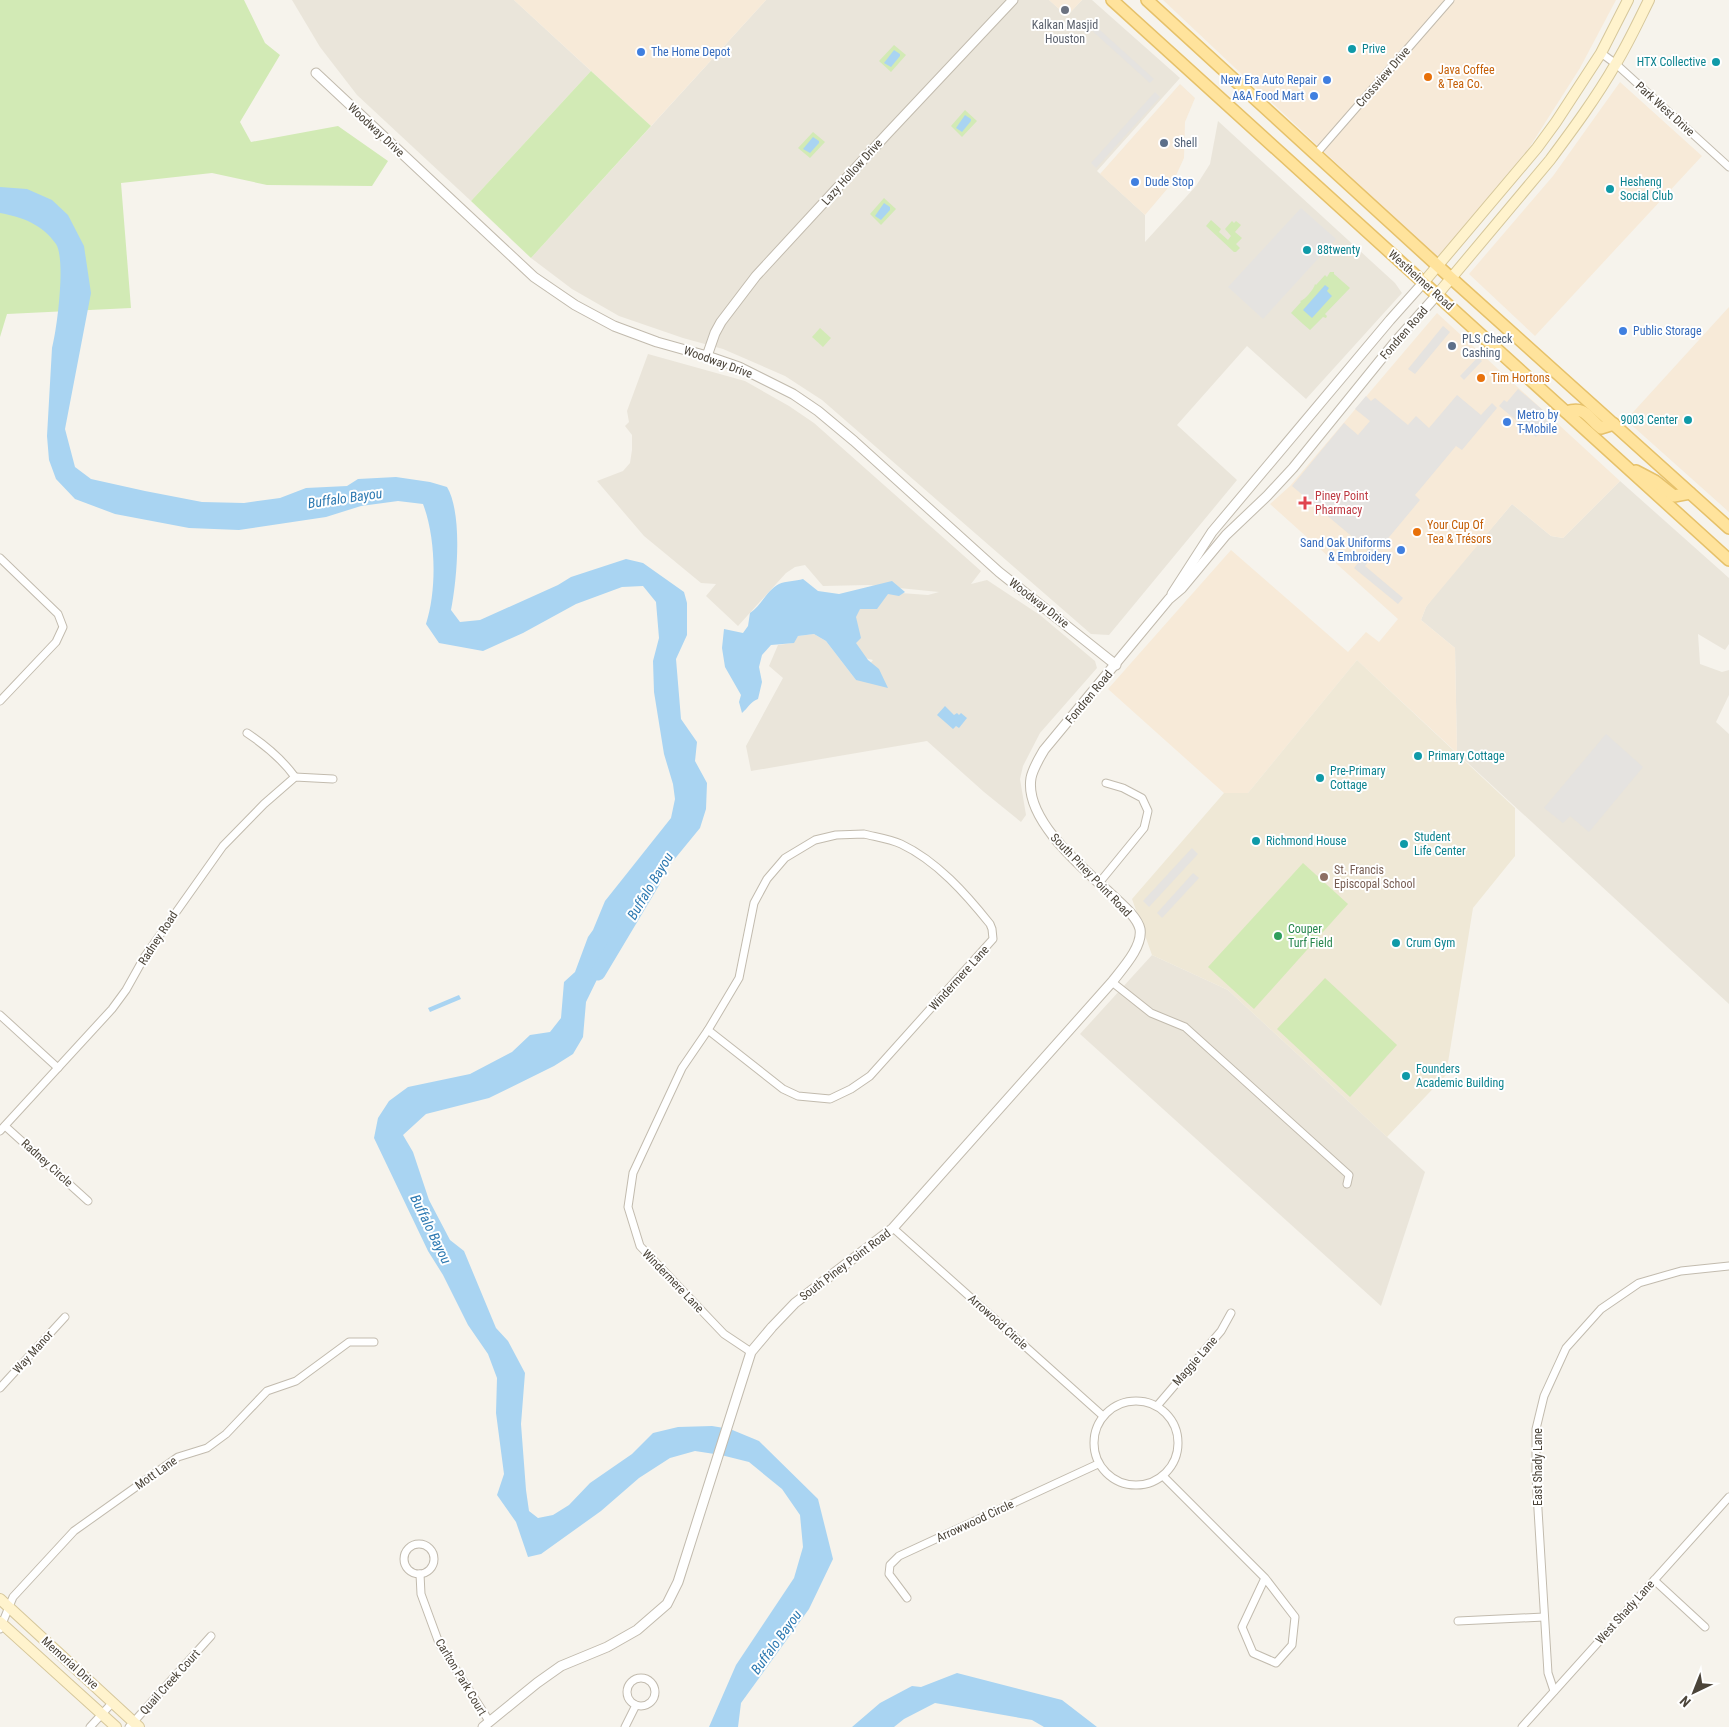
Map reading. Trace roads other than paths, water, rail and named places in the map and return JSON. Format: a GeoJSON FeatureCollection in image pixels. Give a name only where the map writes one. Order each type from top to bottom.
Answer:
{"type":"FeatureCollection","features":[{"type":"Feature","properties":{"kind":"main road","name":"Westheimer Road"},"geometry":{"type":"LineString","coordinates":[[1112,0],[1729,560]]}},
{"type":"Feature","properties":{"kind":"main road","name":"Westheimer Road"},"geometry":{"type":"LineString","coordinates":[[1147,0],[1315,155],[1729,528]]}},
{"type":"Feature","properties":{"kind":"main road","name":"Fondren Road"},"geometry":{"type":"LineString","coordinates":[[1423,283],[1537,148],[1556,122],[1601,53],[1628,0]]}},
{"type":"Feature","properties":{"kind":"main road","name":"Fondren Road"},"geometry":{"type":"LineString","coordinates":[[1437,295],[1550,160],[1592,103],[1616,64],[1649,0]]}},
{"type":"Feature","properties":{"kind":"main road"},"geometry":{"type":"LineString","coordinates":[[1566,412],[1576,409],[1582,411],[1601,428],[1614,424]]}},
{"type":"Feature","properties":{"kind":"main road"},"geometry":{"type":"LineString","coordinates":[[1627,468],[1650,477],[1674,496],[1690,493]]}},
{"type":"Feature","properties":{"kind":"main road","name":"Memorial Drive"},"geometry":{"type":"LineString","coordinates":[[0,1599],[112,1702],[134,1725]]}},
{"type":"Feature","properties":{"kind":"main road","name":"Memorial Drive"},"geometry":{"type":"LineString","coordinates":[[1,1625],[116,1727]]}},
{"type":"Feature","properties":{"kind":"street","name":"Lazy Hollow Drive"},"geometry":{"type":"LineString","coordinates":[[707,356],[721,322],[756,276],[1013,0]]}},
{"type":"Feature","properties":{"kind":"street","name":"Crossview Drive"},"geometry":{"type":"LineString","coordinates":[[1315,155],[1450,0]]}},
{"type":"Feature","properties":{"kind":"street","name":"Park West Drive"},"geometry":{"type":"LineString","coordinates":[[1601,53],[1616,64],[1729,167]]}},
{"type":"Feature","properties":{"kind":"street","name":"Woodway Drive"},"geometry":{"type":"LineString","coordinates":[[316,73],[534,277],[554,292],[614,326],[657,342],[739,367],[792,394],[818,411],[854,441],[999,572],[1116,665]]}},
{"type":"Feature","properties":{"kind":"street","name":"Fondren Road"},"geometry":{"type":"LineString","coordinates":[[1035,804],[1031,780],[1034,767],[1044,750],[1169,599],[1217,526],[1423,283]]}},
{"type":"Feature","properties":{"kind":"street","name":"Fondren Road"},"geometry":{"type":"LineString","coordinates":[[1169,599],[1182,588],[1226,535],[1267,496],[1292,468],[1395,342],[1437,295]]}},
{"type":"Feature","properties":{"kind":"street"},"geometry":{"type":"LineString","coordinates":[[0,558],[58,614],[63,627],[56,642],[0,702]]}},
{"type":"Feature","properties":{"kind":"street"},"geometry":{"type":"LineString","coordinates":[[247,733],[262,743],[289,769],[294,777],[333,778]]}},
{"type":"Feature","properties":{"kind":"street","name":"Radney Road"},"geometry":{"type":"LineString","coordinates":[[3,1129],[112,1009],[126,990],[152,945],[223,846],[264,804],[294,777]]}},
{"type":"Feature","properties":{"kind":"street"},"geometry":{"type":"LineString","coordinates":[[1099,883],[1144,828],[1148,811],[1142,798],[1124,788],[1106,783]]}},
{"type":"Feature","properties":{"kind":"street","name":"South Piney Point Road"},"geometry":{"type":"LineString","coordinates":[[486,1724],[537,1682],[561,1666],[607,1647],[637,1630],[667,1604],[678,1582],[709,1490],[751,1352],[796,1303],[893,1228],[1112,982],[1132,957],[1140,936],[1140,928],[1130,911],[1099,883],[1046,829],[1035,804]]}},
{"type":"Feature","properties":{"kind":"street","name":"Windermere Lane"},"geometry":{"type":"LineString","coordinates":[[708,1030],[783,1089],[798,1096],[830,1099],[852,1089],[870,1076],[990,944],[993,939],[992,929],[971,900],[931,863],[901,844],[864,834],[836,835],[815,840],[785,858],[767,879],[754,903],[740,978],[682,1068],[633,1173],[628,1207],[640,1246],[724,1334],[751,1352]]}},
{"type":"Feature","properties":{"kind":"street"},"geometry":{"type":"LineString","coordinates":[[1112,982],[1151,1013],[1185,1027],[1349,1175],[1347,1184]]}},
{"type":"Feature","properties":{"kind":"street"},"geometry":{"type":"LineString","coordinates":[[0,1015],[58,1068]]}},
{"type":"Feature","properties":{"kind":"street","name":"Radney Circle"},"geometry":{"type":"LineString","coordinates":[[3,1129],[88,1201]]}},
{"type":"Feature","properties":{"kind":"street","name":"Arrowood Circle"},"geometry":{"type":"LineString","coordinates":[[893,1228],[1103,1416]]}},
{"type":"Feature","properties":{"kind":"street","name":"East Shady Lane"},"geometry":{"type":"LineString","coordinates":[[1554,1691],[1548,1673],[1536,1477],[1536,1429],[1544,1396],[1566,1348],[1601,1309],[1639,1283],[1681,1271],[1729,1266]]}},
{"type":"Feature","properties":{"kind":"street","name":"Maggie Lane"},"geometry":{"type":"LineString","coordinates":[[1157,1406],[1221,1331],[1231,1313]]}},
{"type":"Feature","properties":{"kind":"street","name":"Way Manor"},"geometry":{"type":"LineString","coordinates":[[0,1388],[65,1317]]}},
{"type":"Feature","properties":{"kind":"street","name":"Mott Lane"},"geometry":{"type":"LineString","coordinates":[[1,1625],[13,1597],[74,1531],[178,1457],[207,1448],[226,1434],[267,1391],[296,1381],[349,1342],[374,1342]]}},
{"type":"Feature","properties":{"kind":"street"},"geometry":{"type":"LineString","coordinates":[[1132,1401],[1157,1406],[1165,1413],[1176,1433],[1177,1450],[1173,1463],[1163,1476],[1148,1484],[1129,1485],[1108,1476],[1098,1464],[1093,1444],[1096,1427],[1103,1416],[1116,1406],[1132,1401]]}},
{"type":"Feature","properties":{"kind":"street","name":"Arrowwood Circle"},"geometry":{"type":"LineString","coordinates":[[907,1598],[889,1574],[890,1565],[899,1556],[1098,1464]]}},
{"type":"Feature","properties":{"kind":"street"},"geometry":{"type":"LineString","coordinates":[[1163,1476],[1265,1578],[1295,1617],[1292,1645],[1276,1663],[1253,1653],[1242,1627],[1265,1578]]}},
{"type":"Feature","properties":{"kind":"street","name":"West Shady Lane"},"geometry":{"type":"LineString","coordinates":[[1522,1727],[1729,1497]]}},
{"type":"Feature","properties":{"kind":"street"},"geometry":{"type":"LineString","coordinates":[[418,1543],[429,1547],[434,1558],[434,1564],[431,1569],[426,1573],[420,1574],[409,1571],[403,1560],[407,1548],[418,1543]]}},
{"type":"Feature","properties":{"kind":"street","name":"Carlton Park Court"},"geometry":{"type":"LineString","coordinates":[[420,1574],[421,1594],[439,1643],[486,1724]]}},
{"type":"Feature","properties":{"kind":"street"},"geometry":{"type":"LineString","coordinates":[[1654,1580],[1705,1627]]}},
{"type":"Feature","properties":{"kind":"street"},"geometry":{"type":"LineString","coordinates":[[1458,1621],[1544,1617]]}},
{"type":"Feature","properties":{"kind":"street","name":"Quail Creek Court"},"geometry":{"type":"LineString","coordinates":[[134,1725],[211,1636]]}},
{"type":"Feature","properties":{"kind":"street"},"geometry":{"type":"LineString","coordinates":[[90,1727],[112,1702]]}},
{"type":"Feature","properties":{"kind":"street"},"geometry":{"type":"LineString","coordinates":[[626,1727],[636,1704]]}},
{"type":"Feature","properties":{"kind":"water"},"geometry":{"type":"Polygon","coordinates":[[[894,50],[900,56],[891,67],[884,63],[894,50]]]}},
{"type":"Feature","properties":{"kind":"water"},"geometry":{"type":"Polygon","coordinates":[[[965,115],[971,121],[962,132],[956,128],[965,115]]]}},
{"type":"Feature","properties":{"kind":"water"},"geometry":{"type":"Polygon","coordinates":[[[813,137],[819,143],[810,153],[803,149],[813,137]]]}},
{"type":"Feature","properties":{"kind":"water"},"geometry":{"type":"Polygon","coordinates":[[[0,187],[27,189],[52,200],[68,215],[84,246],[91,293],[65,429],[75,467],[91,479],[202,502],[244,503],[280,498],[306,488],[347,486],[358,479],[396,477],[430,482],[447,487],[452,499],[457,530],[457,565],[451,610],[460,622],[480,620],[558,585],[571,577],[626,559],[643,563],[684,592],[687,603],[687,635],[676,659],[681,719],[697,742],[695,761],[707,783],[706,809],[700,828],[628,916],[586,1002],[583,1037],[573,1054],[554,1066],[489,1098],[426,1114],[403,1135],[413,1152],[429,1200],[450,1240],[464,1251],[496,1328],[508,1341],[525,1373],[521,1424],[529,1511],[538,1518],[553,1515],[569,1505],[590,1483],[632,1454],[653,1433],[678,1427],[712,1426],[730,1429],[759,1441],[818,1499],[833,1559],[809,1609],[741,1703],[738,1727],[709,1727],[736,1665],[794,1578],[803,1547],[800,1515],[782,1489],[749,1462],[695,1451],[670,1458],[639,1478],[601,1511],[541,1554],[528,1557],[516,1522],[497,1495],[504,1474],[496,1413],[497,1378],[488,1354],[468,1325],[443,1275],[428,1251],[374,1138],[378,1118],[389,1101],[408,1087],[470,1074],[512,1052],[530,1035],[550,1032],[561,1018],[564,982],[575,972],[588,937],[593,930],[605,901],[671,818],[675,799],[673,784],[664,754],[654,692],[653,661],[659,638],[656,602],[643,586],[622,587],[576,604],[523,633],[483,651],[439,643],[426,624],[432,596],[434,564],[433,548],[423,504],[398,501],[361,506],[326,517],[239,530],[189,528],[115,514],[75,499],[56,479],[49,460],[47,436],[52,348],[60,295],[59,252],[56,244],[38,226],[24,219],[0,213],[0,187]]]}},
{"type":"Feature","properties":{"kind":"water"},"geometry":{"type":"Polygon","coordinates":[[[884,203],[890,207],[890,210],[881,220],[875,216],[884,203]]]}},
{"type":"Feature","properties":{"kind":"water"},"geometry":{"type":"Polygon","coordinates":[[[1325,285],[1329,288],[1327,291],[1332,296],[1312,318],[1303,310],[1325,285]]]}},
{"type":"Feature","properties":{"kind":"water"},"geometry":{"type":"Polygon","coordinates":[[[803,579],[818,591],[839,594],[892,581],[905,592],[899,596],[888,594],[877,609],[860,609],[856,617],[861,638],[856,643],[868,660],[879,669],[888,688],[856,680],[826,641],[814,634],[798,636],[794,643],[771,645],[762,655],[759,667],[762,682],[758,699],[751,703],[742,713],[739,702],[741,695],[725,667],[722,648],[724,629],[743,633],[748,626],[750,613],[771,590],[781,583],[803,579]]]}},
{"type":"Feature","properties":{"kind":"water"},"geometry":{"type":"Polygon","coordinates":[[[945,706],[954,715],[961,713],[967,718],[959,728],[956,726],[953,729],[937,715],[945,706]]]}},
{"type":"Feature","properties":{"kind":"water"},"geometry":{"type":"Polygon","coordinates":[[[459,995],[461,999],[430,1012],[428,1008],[459,995]]]}},
{"type":"Feature","properties":{"kind":"water"},"geometry":{"type":"Polygon","coordinates":[[[957,1673],[1062,1700],[1097,1727],[1044,1727],[1032,1720],[935,1703],[904,1719],[894,1727],[852,1727],[880,1703],[912,1686],[921,1687],[957,1673]]]}},
{"type":"Feature","properties":{"kind":"waterway","name":"Buffalo Bayou"},"geometry":{"type":"LineString","coordinates":[[598,973],[653,881]]}},
{"type":"Feature","properties":{"kind":"place","name":"Kalkan Masjid Houston"},"geometry":{"type":"Point","coordinates":[1065,10]}},
{"type":"Feature","properties":{"kind":"place","name":"Prive"},"geometry":{"type":"Point","coordinates":[1352,49]}},
{"type":"Feature","properties":{"kind":"place","name":"The Home Depot"},"geometry":{"type":"Point","coordinates":[641,52]}},
{"type":"Feature","properties":{"kind":"place","name":"HTX Collective"},"geometry":{"type":"Point","coordinates":[1716,62]}},
{"type":"Feature","properties":{"kind":"place","name":"Java Coffee & Tea Co."},"geometry":{"type":"Point","coordinates":[1428,77]}},
{"type":"Feature","properties":{"kind":"place","name":"New Era Auto Repair"},"geometry":{"type":"Point","coordinates":[1327,80]}},
{"type":"Feature","properties":{"kind":"place","name":"A&A Food Mart"},"geometry":{"type":"Point","coordinates":[1314,96]}},
{"type":"Feature","properties":{"kind":"place","name":"Shell"},"geometry":{"type":"Point","coordinates":[1164,143]}},
{"type":"Feature","properties":{"kind":"place","name":"Dude Stop"},"geometry":{"type":"Point","coordinates":[1135,182]}},
{"type":"Feature","properties":{"kind":"place","name":"Hesheng Social Club"},"geometry":{"type":"Point","coordinates":[1610,189]}},
{"type":"Feature","properties":{"kind":"place","name":"88twenty"},"geometry":{"type":"Point","coordinates":[1307,250]}},
{"type":"Feature","properties":{"kind":"place","name":"Public Storage"},"geometry":{"type":"Point","coordinates":[1623,331]}},
{"type":"Feature","properties":{"kind":"place","name":"PLS Check Cashing"},"geometry":{"type":"Point","coordinates":[1452,346]}},
{"type":"Feature","properties":{"kind":"place","name":"Tim Hortons"},"geometry":{"type":"Point","coordinates":[1481,378]}},
{"type":"Feature","properties":{"kind":"place","name":"9003 Center"},"geometry":{"type":"Point","coordinates":[1688,420]}},
{"type":"Feature","properties":{"kind":"place","name":"Metro by T-Mobile"},"geometry":{"type":"Point","coordinates":[1507,422]}},
{"type":"Feature","properties":{"kind":"place","name":"Piney Point Pharmacy"},"geometry":{"type":"Point","coordinates":[1305,503]}},
{"type":"Feature","properties":{"kind":"place","name":"Your Cup Of Tea & Trésors"},"geometry":{"type":"Point","coordinates":[1417,532]}},
{"type":"Feature","properties":{"kind":"place","name":"Sand Oak Uniforms & Embroidery"},"geometry":{"type":"Point","coordinates":[1401,550]}},
{"type":"Feature","properties":{"kind":"place","name":"Primary Cottage"},"geometry":{"type":"Point","coordinates":[1418,756]}},
{"type":"Feature","properties":{"kind":"place","name":"Pre-Primary Cottage"},"geometry":{"type":"Point","coordinates":[1320,778]}},
{"type":"Feature","properties":{"kind":"place","name":"Richmond House"},"geometry":{"type":"Point","coordinates":[1256,841]}},
{"type":"Feature","properties":{"kind":"place","name":"Student Life Center"},"geometry":{"type":"Point","coordinates":[1404,844]}},
{"type":"Feature","properties":{"kind":"place","name":"St. Francis Episcopal School"},"geometry":{"type":"Point","coordinates":[1324,877]}},
{"type":"Feature","properties":{"kind":"place","name":"Couper Turf Field"},"geometry":{"type":"Point","coordinates":[1278,936]}},
{"type":"Feature","properties":{"kind":"place","name":"Crum Gym"},"geometry":{"type":"Point","coordinates":[1396,943]}},
{"type":"Feature","properties":{"kind":"place","name":"Founders Academic Building"},"geometry":{"type":"Point","coordinates":[1406,1076]}}]}
